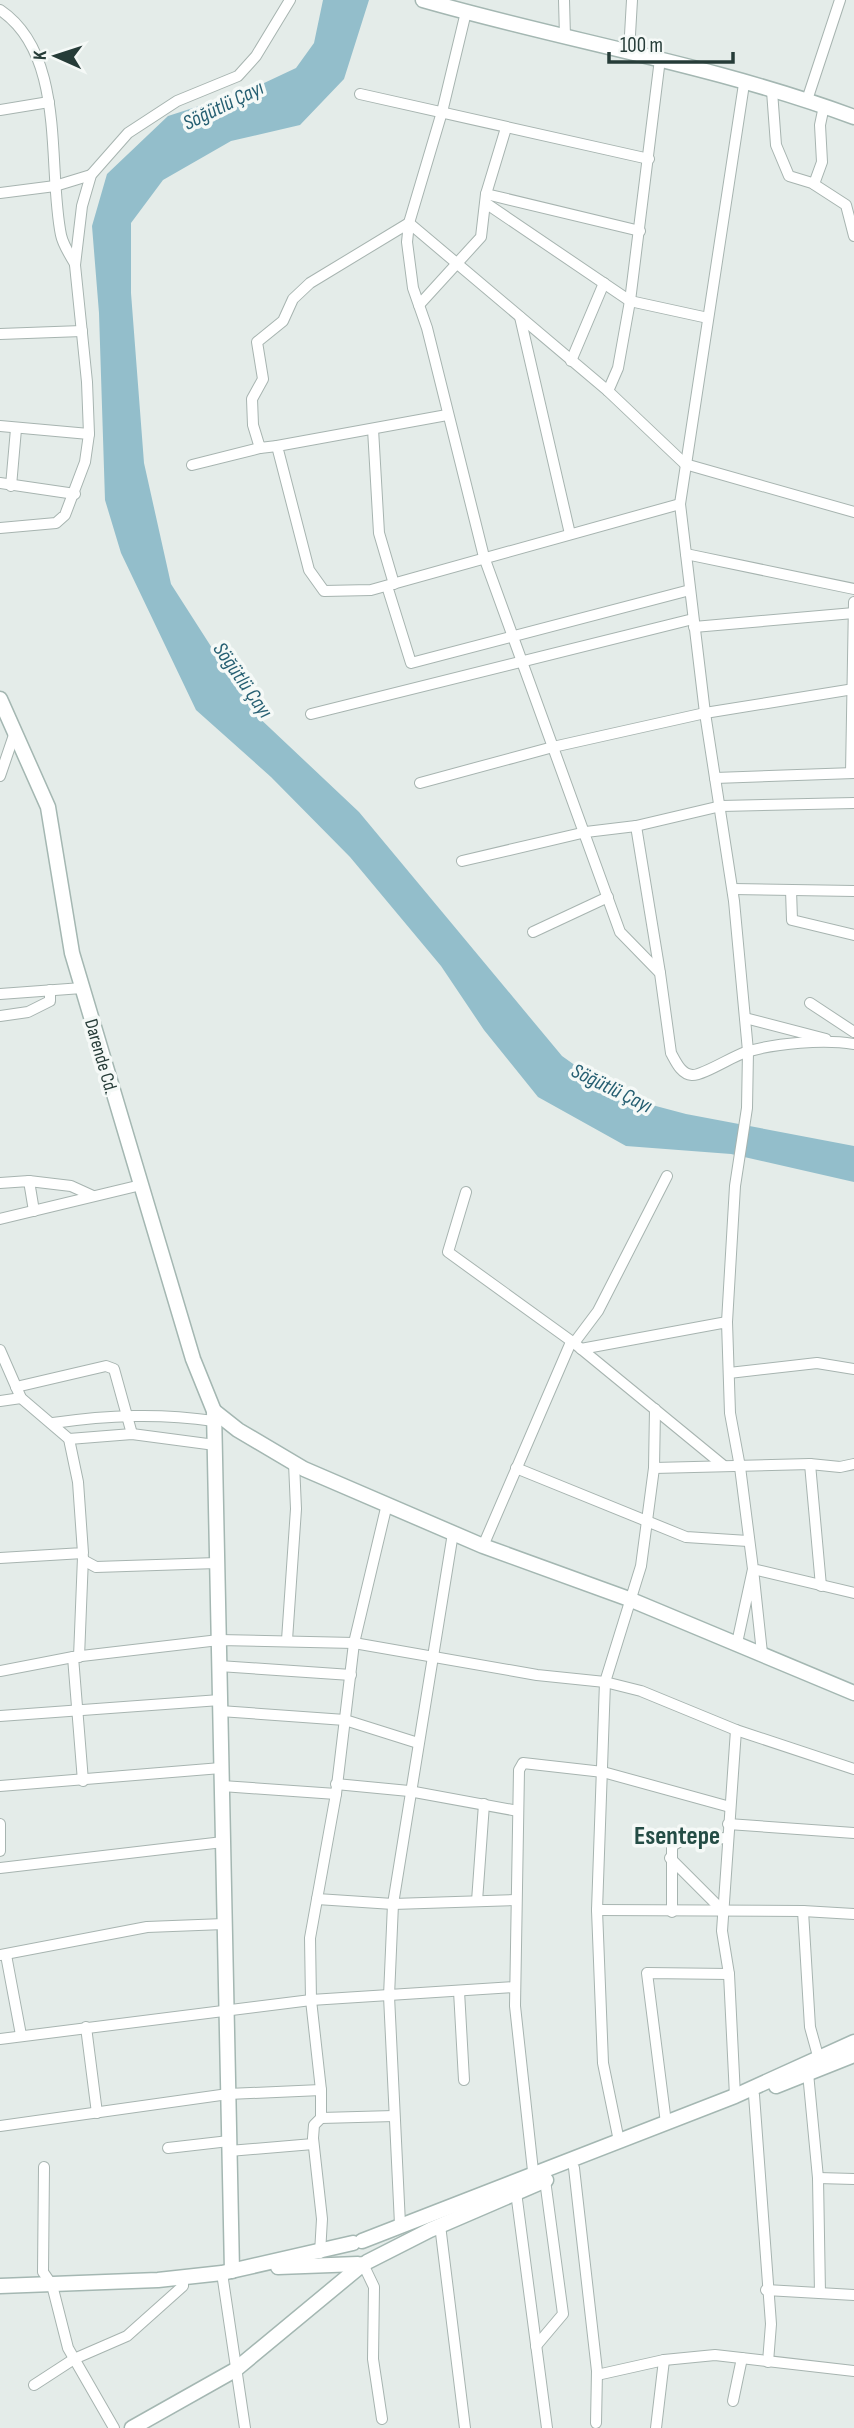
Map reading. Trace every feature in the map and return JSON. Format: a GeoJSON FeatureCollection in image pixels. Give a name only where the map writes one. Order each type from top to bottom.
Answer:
{"type":"FeatureCollection","features":[{"type":"Feature","properties":{"kind":"street"},"geometry":{"type":"LineString","coordinates":[[0,527],[56,523],[65,515],[75,494],[85,462],[89,434],[75,265],[82,206],[91,174],[128,133],[177,101],[238,76],[256,56],[290,0]]}},
{"type":"Feature","properties":{"kind":"street"},"geometry":{"type":"LineString","coordinates":[[423,0],[660,59],[807,100],[854,117]]}},
{"type":"Feature","properties":{"kind":"street"},"geometry":{"type":"LineString","coordinates":[[564,0],[565,37]]}},
{"type":"Feature","properties":{"kind":"street"},"geometry":{"type":"LineString","coordinates":[[629,52],[632,0]]}},
{"type":"Feature","properties":{"kind":"street"},"geometry":{"type":"LineString","coordinates":[[807,100],[840,0]]}},
{"type":"Feature","properties":{"kind":"street"},"geometry":{"type":"LineString","coordinates":[[0,10],[23,32],[36,56],[49,102],[61,238],[75,265]]}},
{"type":"Feature","properties":{"kind":"street"},"geometry":{"type":"LineString","coordinates":[[466,12],[442,112],[409,223],[407,242],[419,305],[484,557],[621,932],[660,973]]}},
{"type":"Feature","properties":{"kind":"street"},"geometry":{"type":"LineString","coordinates":[[608,391],[618,369],[630,302],[660,59]]}},
{"type":"Feature","properties":{"kind":"street"},"geometry":{"type":"LineString","coordinates":[[744,84],[680,504],[705,713],[733,889],[748,1051],[747,1108],[735,1186],[727,1322],[730,1413],[740,1467],[762,1653]]}},
{"type":"Feature","properties":{"kind":"street"},"geometry":{"type":"LineString","coordinates":[[772,91],[773,124],[780,158],[789,176],[814,184],[846,205],[854,236]]}},
{"type":"Feature","properties":{"kind":"street"},"geometry":{"type":"LineString","coordinates":[[360,94],[649,159]]}},
{"type":"Feature","properties":{"kind":"street"},"geometry":{"type":"LineString","coordinates":[[0,110],[49,102]]}},
{"type":"Feature","properties":{"kind":"street"},"geometry":{"type":"LineString","coordinates":[[814,184],[822,162],[820,125],[824,106]]}},
{"type":"Feature","properties":{"kind":"street"},"geometry":{"type":"LineString","coordinates":[[419,305],[481,237],[487,199],[506,128]]}},
{"type":"Feature","properties":{"kind":"street"},"geometry":{"type":"LineString","coordinates":[[0,193],[55,186],[91,174]]}},
{"type":"Feature","properties":{"kind":"street"},"geometry":{"type":"LineString","coordinates":[[487,199],[630,302],[708,318]]}},
{"type":"Feature","properties":{"kind":"street"},"geometry":{"type":"LineString","coordinates":[[487,199],[639,232]]}},
{"type":"Feature","properties":{"kind":"street"},"geometry":{"type":"LineString","coordinates":[[409,223],[608,391],[685,464],[854,512]]}},
{"type":"Feature","properties":{"kind":"street"},"geometry":{"type":"LineString","coordinates":[[260,449],[253,425],[252,399],[263,379],[257,342],[283,321],[293,299],[310,283],[409,223]]}},
{"type":"Feature","properties":{"kind":"street"},"geometry":{"type":"LineString","coordinates":[[571,360],[604,283]]}},
{"type":"Feature","properties":{"kind":"street"},"geometry":{"type":"LineString","coordinates":[[520,317],[570,534]]}},
{"type":"Feature","properties":{"kind":"street"},"geometry":{"type":"LineString","coordinates":[[0,336],[82,331]]}},
{"type":"Feature","properties":{"kind":"street"},"geometry":{"type":"LineString","coordinates":[[192,466],[260,449],[447,415]]}},
{"type":"Feature","properties":{"kind":"street"},"geometry":{"type":"LineString","coordinates":[[0,426],[89,434]]}},
{"type":"Feature","properties":{"kind":"street"},"geometry":{"type":"LineString","coordinates":[[11,486],[16,429]]}},
{"type":"Feature","properties":{"kind":"street"},"geometry":{"type":"LineString","coordinates":[[373,429],[379,533],[411,663],[690,590]]}},
{"type":"Feature","properties":{"kind":"street"},"geometry":{"type":"LineString","coordinates":[[277,446],[309,570],[324,591],[372,590],[680,504]]}},
{"type":"Feature","properties":{"kind":"street"},"geometry":{"type":"LineString","coordinates":[[0,484],[75,494]]}},
{"type":"Feature","properties":{"kind":"street"},"geometry":{"type":"LineString","coordinates":[[685,554],[854,589]]}},
{"type":"Feature","properties":{"kind":"street"},"geometry":{"type":"LineString","coordinates":[[715,778],[853,773],[854,602]]}},
{"type":"Feature","properties":{"kind":"street"},"geometry":{"type":"LineString","coordinates":[[311,714],[524,661],[694,623],[854,613]]}},
{"type":"Feature","properties":{"kind":"street"},"geometry":{"type":"LineString","coordinates":[[420,783],[553,747],[705,713],[853,689]]}},
{"type":"Feature","properties":{"kind":"street","name":"Darende Cd."},"geometry":{"type":"LineString","coordinates":[[0,699],[48,807],[72,953],[193,1359],[214,1416]]}},
{"type":"Feature","properties":{"kind":"street"},"geometry":{"type":"LineString","coordinates":[[0,776],[15,732]]}},
{"type":"Feature","properties":{"kind":"street"},"geometry":{"type":"LineString","coordinates":[[462,861],[586,832],[636,826],[721,806],[854,803]]}},
{"type":"Feature","properties":{"kind":"street"},"geometry":{"type":"LineString","coordinates":[[636,826],[671,1053],[681,1069],[689,1075],[697,1076],[722,1060],[748,1051],[833,1041]]}},
{"type":"Feature","properties":{"kind":"street"},"geometry":{"type":"LineString","coordinates":[[733,889],[854,891]]}},
{"type":"Feature","properties":{"kind":"street"},"geometry":{"type":"LineString","coordinates":[[791,890],[792,920],[854,935]]}},
{"type":"Feature","properties":{"kind":"street"},"geometry":{"type":"LineString","coordinates":[[533,932],[608,897]]}},
{"type":"Feature","properties":{"kind":"street"},"geometry":{"type":"LineString","coordinates":[[0,994],[82,988]]}},
{"type":"Feature","properties":{"kind":"street"},"geometry":{"type":"LineString","coordinates":[[0,1016],[43,1006],[50,1001],[50,990]]}},
{"type":"Feature","properties":{"kind":"street"},"geometry":{"type":"LineString","coordinates":[[810,1003],[854,1032]]}},
{"type":"Feature","properties":{"kind":"street"},"geometry":{"type":"LineString","coordinates":[[745,1018],[854,1044]]}},
{"type":"Feature","properties":{"kind":"street"},"geometry":{"type":"LineString","coordinates":[[483,1546],[516,1468],[575,1344],[598,1311],[667,1176]]}},
{"type":"Feature","properties":{"kind":"street"},"geometry":{"type":"LineString","coordinates":[[0,1183],[29,1181],[71,1186],[93,1196]]}},
{"type":"Feature","properties":{"kind":"street"},"geometry":{"type":"LineString","coordinates":[[29,1181],[34,1211]]}},
{"type":"Feature","properties":{"kind":"street"},"geometry":{"type":"LineString","coordinates":[[0,1219],[141,1185]]}},
{"type":"Feature","properties":{"kind":"street"},"geometry":{"type":"LineString","coordinates":[[466,1192],[448,1252],[575,1344],[724,1466]]}},
{"type":"Feature","properties":{"kind":"street"},"geometry":{"type":"LineString","coordinates":[[575,1344],[727,1322]]}},
{"type":"Feature","properties":{"kind":"street"},"geometry":{"type":"LineString","coordinates":[[0,1351],[19,1392],[69,1439],[78,1482],[83,1556],[76,1657],[83,1781]]}},
{"type":"Feature","properties":{"kind":"street"},"geometry":{"type":"LineString","coordinates":[[729,1373],[817,1363],[854,1369]]}},
{"type":"Feature","properties":{"kind":"street"},"geometry":{"type":"LineString","coordinates":[[0,1401],[19,1392],[106,1366],[114,1369],[132,1434]]}},
{"type":"Feature","properties":{"kind":"street"},"geometry":{"type":"LineString","coordinates":[[619,2141],[603,2063],[597,1910],[605,1682],[641,1566],[645,1518],[654,1468],[655,1409]]}},
{"type":"Feature","properties":{"kind":"street"},"geometry":{"type":"LineString","coordinates":[[53,1423],[127,1414],[214,1416],[295,1463],[483,1546],[629,1599],[854,1693]]}},
{"type":"Feature","properties":{"kind":"street"},"geometry":{"type":"LineString","coordinates":[[214,1416],[229,2146],[227,2272],[235,2370],[245,2428]]}},
{"type":"Feature","properties":{"kind":"street"},"geometry":{"type":"LineString","coordinates":[[69,1439],[132,1434],[215,1445]]}},
{"type":"Feature","properties":{"kind":"street"},"geometry":{"type":"LineString","coordinates":[[287,1640],[296,1510],[295,1463]]}},
{"type":"Feature","properties":{"kind":"street"},"geometry":{"type":"LineString","coordinates":[[654,1468],[810,1464],[840,1467],[854,1464]]}},
{"type":"Feature","properties":{"kind":"street"},"geometry":{"type":"LineString","coordinates":[[810,1464],[821,1586]]}},
{"type":"Feature","properties":{"kind":"street"},"geometry":{"type":"LineString","coordinates":[[516,1468],[645,1518],[686,1537],[748,1541]]}},
{"type":"Feature","properties":{"kind":"street"},"geometry":{"type":"LineString","coordinates":[[321,2118],[321,2090],[311,2000],[310,1938],[336,1789],[354,1643],[387,1504]]}},
{"type":"Feature","properties":{"kind":"street"},"geometry":{"type":"LineString","coordinates":[[400,2224],[389,1996],[393,1903],[409,1791],[453,1533]]}},
{"type":"Feature","properties":{"kind":"street"},"geometry":{"type":"LineString","coordinates":[[0,1558],[83,1556],[96,1567],[217,1563]]}},
{"type":"Feature","properties":{"kind":"street"},"geometry":{"type":"LineString","coordinates":[[753,1569],[854,1593]]}},
{"type":"Feature","properties":{"kind":"street"},"geometry":{"type":"LineString","coordinates":[[737,1643],[753,1569]]}},
{"type":"Feature","properties":{"kind":"street"},"geometry":{"type":"LineString","coordinates":[[0,1671],[76,1657],[219,1640],[354,1643],[537,1675],[605,1682],[641,1691],[736,1730],[854,1769]]}},
{"type":"Feature","properties":{"kind":"street"},"geometry":{"type":"LineString","coordinates":[[219,1666],[351,1675]]}},
{"type":"Feature","properties":{"kind":"street"},"geometry":{"type":"LineString","coordinates":[[0,1716],[77,1708],[220,1706],[345,1720],[418,1742]]}},
{"type":"Feature","properties":{"kind":"street"},"geometry":{"type":"LineString","coordinates":[[735,2096],[729,1974],[722,1931],[736,1730]]}},
{"type":"Feature","properties":{"kind":"street"},"geometry":{"type":"LineString","coordinates":[[536,2346],[563,2314],[538,2180],[515,1987],[519,1770],[523,1763],[603,1772],[730,1807]]}},
{"type":"Feature","properties":{"kind":"street"},"geometry":{"type":"LineString","coordinates":[[0,1786],[221,1768]]}},
{"type":"Feature","properties":{"kind":"street"},"geometry":{"type":"LineString","coordinates":[[222,1786],[409,1791],[518,1811]]}},
{"type":"Feature","properties":{"kind":"street"},"geometry":{"type":"LineString","coordinates":[[477,1901],[484,1804]]}},
{"type":"Feature","properties":{"kind":"street"},"geometry":{"type":"LineString","coordinates":[[728,1824],[854,1833]]}},
{"type":"Feature","properties":{"kind":"street"},"geometry":{"type":"LineString","coordinates":[[0,1827],[0,1851]]}},
{"type":"Feature","properties":{"kind":"street"},"geometry":{"type":"LineString","coordinates":[[672,1912],[672,1846],[682,1840],[727,1838]]}},
{"type":"Feature","properties":{"kind":"street"},"geometry":{"type":"LineString","coordinates":[[0,1868],[223,1842]]}},
{"type":"Feature","properties":{"kind":"street"},"geometry":{"type":"LineString","coordinates":[[670,1858],[723,1911]]}},
{"type":"Feature","properties":{"kind":"street"},"geometry":{"type":"LineString","coordinates":[[317,1899],[393,1903],[516,1900]]}},
{"type":"Feature","properties":{"kind":"street"},"geometry":{"type":"LineString","coordinates":[[597,1910],[803,1911],[854,1914]]}},
{"type":"Feature","properties":{"kind":"street"},"geometry":{"type":"LineString","coordinates":[[803,1911],[810,2027],[818,2056]]}},
{"type":"Feature","properties":{"kind":"street"},"geometry":{"type":"LineString","coordinates":[[21,2035],[3,1955],[147,1927],[224,1924]]}},
{"type":"Feature","properties":{"kind":"street"},"geometry":{"type":"LineString","coordinates":[[666,2123],[647,1973],[729,1974]]}},
{"type":"Feature","properties":{"kind":"street"},"geometry":{"type":"LineString","coordinates":[[0,2039],[311,2000],[515,1987]]}},
{"type":"Feature","properties":{"kind":"street"},"geometry":{"type":"LineString","coordinates":[[459,1991],[464,2080]]}},
{"type":"Feature","properties":{"kind":"street"},"geometry":{"type":"LineString","coordinates":[[86,2027],[97,2113]]}},
{"type":"Feature","properties":{"kind":"street"},"geometry":{"type":"LineString","coordinates":[[132,2428],[235,2370],[318,2298],[363,2264],[619,2141],[735,2096],[818,2056],[854,2042]]}},
{"type":"Feature","properties":{"kind":"street"},"geometry":{"type":"LineString","coordinates":[[0,2286],[183,2277],[319,2257],[355,2245],[400,2224],[574,2168],[854,2054]]}},
{"type":"Feature","properties":{"kind":"street"},"geometry":{"type":"LineString","coordinates":[[808,2073],[818,2178],[820,2293]]}},
{"type":"Feature","properties":{"kind":"street"},"geometry":{"type":"LineString","coordinates":[[0,2126],[228,2094],[321,2090]]}},
{"type":"Feature","properties":{"kind":"street"},"geometry":{"type":"LineString","coordinates":[[754,2095],[766,2290],[771,2324],[768,2361]]}},
{"type":"Feature","properties":{"kind":"street"},"geometry":{"type":"LineString","coordinates":[[319,2257],[322,2219],[313,2144],[314,2125],[321,2118],[394,2116]]}},
{"type":"Feature","properties":{"kind":"street"},"geometry":{"type":"LineString","coordinates":[[169,2147],[313,2144]]}},
{"type":"Feature","properties":{"kind":"street"},"geometry":{"type":"LineString","coordinates":[[44,2166],[43,2272],[52,2285],[56,2310],[74,2359],[114,2428]]}},
{"type":"Feature","properties":{"kind":"street"},"geometry":{"type":"LineString","coordinates":[[574,2168],[597,2375],[596,2423]]}},
{"type":"Feature","properties":{"kind":"street"},"geometry":{"type":"LineString","coordinates":[[818,2178],[854,2179]]}},
{"type":"Feature","properties":{"kind":"street"},"geometry":{"type":"LineString","coordinates":[[516,2192],[547,2428]]}},
{"type":"Feature","properties":{"kind":"street"},"geometry":{"type":"LineString","coordinates":[[440,2225],[465,2428]]}},
{"type":"Feature","properties":{"kind":"street"},"geometry":{"type":"LineString","coordinates":[[355,2245],[371,2250],[363,2264]]}},
{"type":"Feature","properties":{"kind":"street"},"geometry":{"type":"LineString","coordinates":[[355,2245],[351,2259],[363,2264],[373,2287],[373,2359],[382,2419]]}},
{"type":"Feature","properties":{"kind":"street"},"geometry":{"type":"LineString","coordinates":[[318,2298],[338,2265],[355,2245]]}},
{"type":"Feature","properties":{"kind":"street"},"geometry":{"type":"LineString","coordinates":[[319,2257],[338,2265],[363,2264]]}},
{"type":"Feature","properties":{"kind":"street"},"geometry":{"type":"LineString","coordinates":[[34,2385],[74,2359],[127,2336],[183,2286],[183,2277]]}},
{"type":"Feature","properties":{"kind":"street"},"geometry":{"type":"LineString","coordinates":[[766,2290],[854,2295]]}},
{"type":"Feature","properties":{"kind":"street"},"geometry":{"type":"LineString","coordinates":[[597,2375],[664,2360],[715,2355],[854,2371]]}},
{"type":"Feature","properties":{"kind":"street"},"geometry":{"type":"LineString","coordinates":[[733,2400],[742,2358]]}},
{"type":"Feature","properties":{"kind":"street"},"geometry":{"type":"LineString","coordinates":[[656,2428],[664,2360]]}},
{"type":"Feature","properties":{"kind":"water","name":"Söğütlü Çayı"},"geometry":{"type":"Polygon","coordinates":[[[323,0],[369,0],[344,79],[300,125],[231,141],[163,180],[131,223],[131,293],[144,463],[171,584],[253,712],[359,812],[562,1056],[618,1096],[686,1114],[854,1146],[854,1182],[731,1154],[626,1146],[538,1097],[484,1030],[441,966],[350,857],[271,777],[196,710],[121,553],[105,500],[99,313],[92,226],[107,174],[168,116],[249,90],[296,68],[314,43],[323,0]]]}},
{"type":"Feature","properties":{"kind":"district","name":"Esentepe"},"geometry":{"type":"Point","coordinates":[677,1835]}}]}
